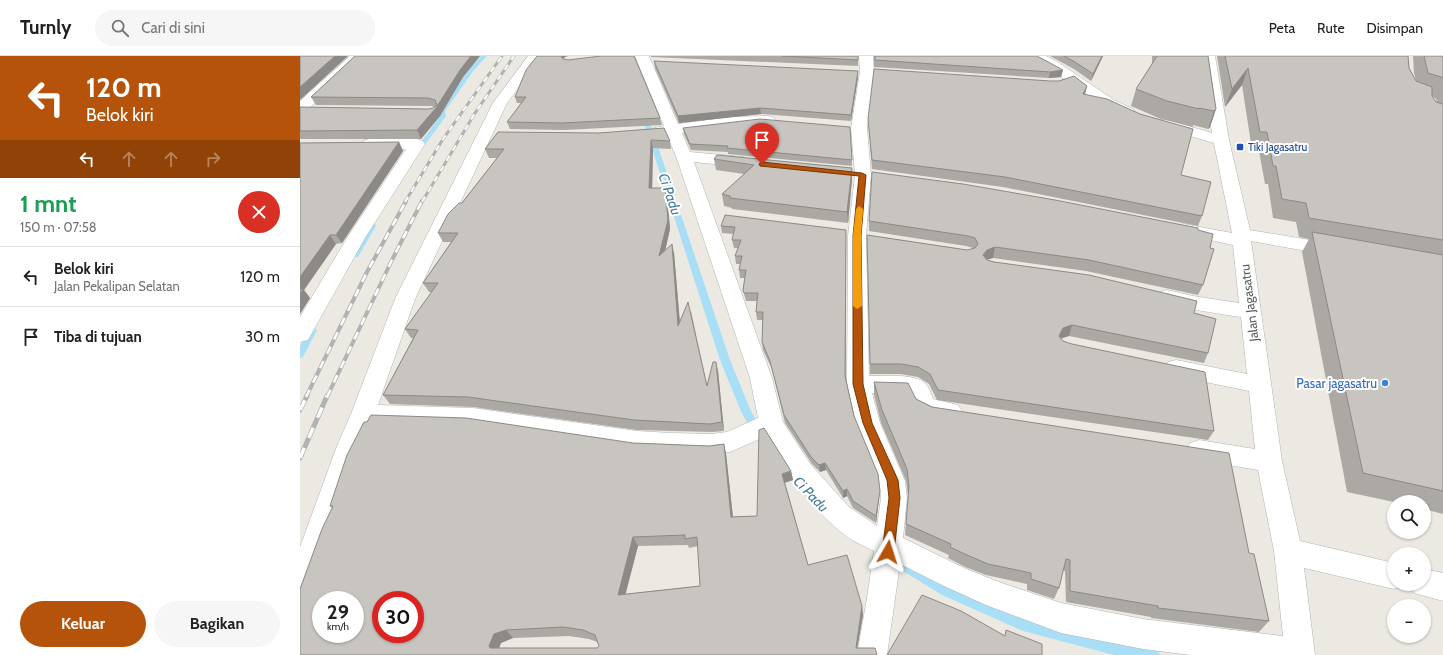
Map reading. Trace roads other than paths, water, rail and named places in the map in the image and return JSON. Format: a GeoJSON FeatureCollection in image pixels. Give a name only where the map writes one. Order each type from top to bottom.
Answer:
{"type":"FeatureCollection","features":[{"type":"Feature","properties":{"kind":"street"},"geometry":{"type":"LineString","coordinates":[[300,110],[358,56]]}},
{"type":"Feature","properties":{"kind":"street"},"geometry":{"type":"LineString","coordinates":[[300,587],[348,446],[362,414],[405,299],[492,135],[500,103],[535,56]]}},
{"type":"Feature","properties":{"kind":"street"},"geometry":{"type":"LineString","coordinates":[[866,56],[867,72],[853,127],[863,175],[858,234],[858,384],[868,423],[892,480],[894,498],[882,598],[872,655]]}},
{"type":"Feature","properties":{"kind":"street"},"geometry":{"type":"LineString","coordinates":[[1036,56],[1042,58],[1075,78],[1118,108],[1146,119],[1221,140]]}},
{"type":"Feature","properties":{"kind":"street","name":"Jalan Jagasatru"},"geometry":{"type":"LineString","coordinates":[[1208,56],[1221,140],[1241,233],[1269,461],[1288,551],[1300,654]]}},
{"type":"Feature","properties":{"kind":"street"},"geometry":{"type":"LineString","coordinates":[[649,60],[667,130],[684,156],[711,213],[761,378],[769,424],[802,472],[840,515],[888,549],[996,595],[1061,618],[1144,634],[1300,654]]}},
{"type":"Feature","properties":{"kind":"street"},"geometry":{"type":"LineString","coordinates":[[851,71],[882,73]]}},
{"type":"Feature","properties":{"kind":"street"},"geometry":{"type":"LineString","coordinates":[[1057,84],[1075,78]]}},
{"type":"Feature","properties":{"kind":"street"},"geometry":{"type":"LineString","coordinates":[[300,110],[316,110]]}},
{"type":"Feature","properties":{"kind":"street"},"geometry":{"type":"LineString","coordinates":[[644,133],[761,120],[784,121]]}},
{"type":"Feature","properties":{"kind":"street"},"geometry":{"type":"LineString","coordinates":[[301,330],[356,238],[417,144],[354,144]]}},
{"type":"Feature","properties":{"kind":"street"},"geometry":{"type":"LineString","coordinates":[[684,156],[760,164]]}},
{"type":"Feature","properties":{"kind":"street"},"geometry":{"type":"LineString","coordinates":[[1165,226],[1241,233],[1350,247]]}},
{"type":"Feature","properties":{"kind":"street"},"geometry":{"type":"LineString","coordinates":[[1147,292],[1193,303],[1250,312]]}},
{"type":"Feature","properties":{"kind":"street"},"geometry":{"type":"LineString","coordinates":[[1160,364],[1259,385]]}},
{"type":"Feature","properties":{"kind":"street"},"geometry":{"type":"LineString","coordinates":[[858,384],[913,386],[918,390],[924,405],[928,408],[970,414]]}},
{"type":"Feature","properties":{"kind":"street"},"geometry":{"type":"LineString","coordinates":[[362,414],[473,417],[637,441],[712,444],[730,442],[769,424]]}},
{"type":"Feature","properties":{"kind":"street"},"geometry":{"type":"LineString","coordinates":[[1177,446],[1269,461]]}},
{"type":"Feature","properties":{"kind":"street"},"geometry":{"type":"LineString","coordinates":[[1288,551],[1387,574]]}},
{"type":"Feature","properties":{"kind":"street"},"geometry":{"type":"LineString","coordinates":[[1431,584],[1443,587]]}},
{"type":"Feature","properties":{"kind":"waterway"},"geometry":{"type":"LineString","coordinates":[[417,152],[443,116],[442,111],[472,69],[484,56]]}},
{"type":"Feature","properties":{"kind":"waterway","name":"Ci Padu"},"geometry":{"type":"LineString","coordinates":[[644,114],[725,360],[745,409],[757,431]]}},
{"type":"Feature","properties":{"kind":"waterway"},"geometry":{"type":"LineString","coordinates":[[355,255],[372,226]]}},
{"type":"Feature","properties":{"kind":"waterway"},"geometry":{"type":"LineString","coordinates":[[300,355],[313,330]]}},
{"type":"Feature","properties":{"kind":"waterway","name":"Ci Padu"},"geometry":{"type":"LineString","coordinates":[[904,565],[946,591],[1023,625],[1119,650],[1154,655]]}},
{"type":"Feature","properties":{"kind":"railway"},"geometry":{"type":"LineString","coordinates":[[405,202],[443,139],[502,56]]}},
{"type":"Feature","properties":{"kind":"railway"},"geometry":{"type":"LineString","coordinates":[[422,202],[475,113],[514,56]]}},
{"type":"Feature","properties":{"kind":"railway"},"geometry":{"type":"LineString","coordinates":[[306,397],[367,272],[406,201]]}},
{"type":"Feature","properties":{"kind":"railway"},"geometry":{"type":"LineString","coordinates":[[327,397],[391,262],[422,201]]}},
{"type":"Feature","properties":{"kind":"railway"},"geometry":{"type":"LineString","coordinates":[[300,410],[307,396]]}},
{"type":"Feature","properties":{"kind":"railway"},"geometry":{"type":"LineString","coordinates":[[300,458],[327,396]]}},
{"type":"Feature","properties":{"kind":"place","name":"Tiki Jagasatru"},"geometry":{"type":"Point","coordinates":[1240,147]}},
{"type":"Feature","properties":{"kind":"place","name":"Pasar jagasatru"},"geometry":{"type":"Point","coordinates":[1385,383]}}]}
